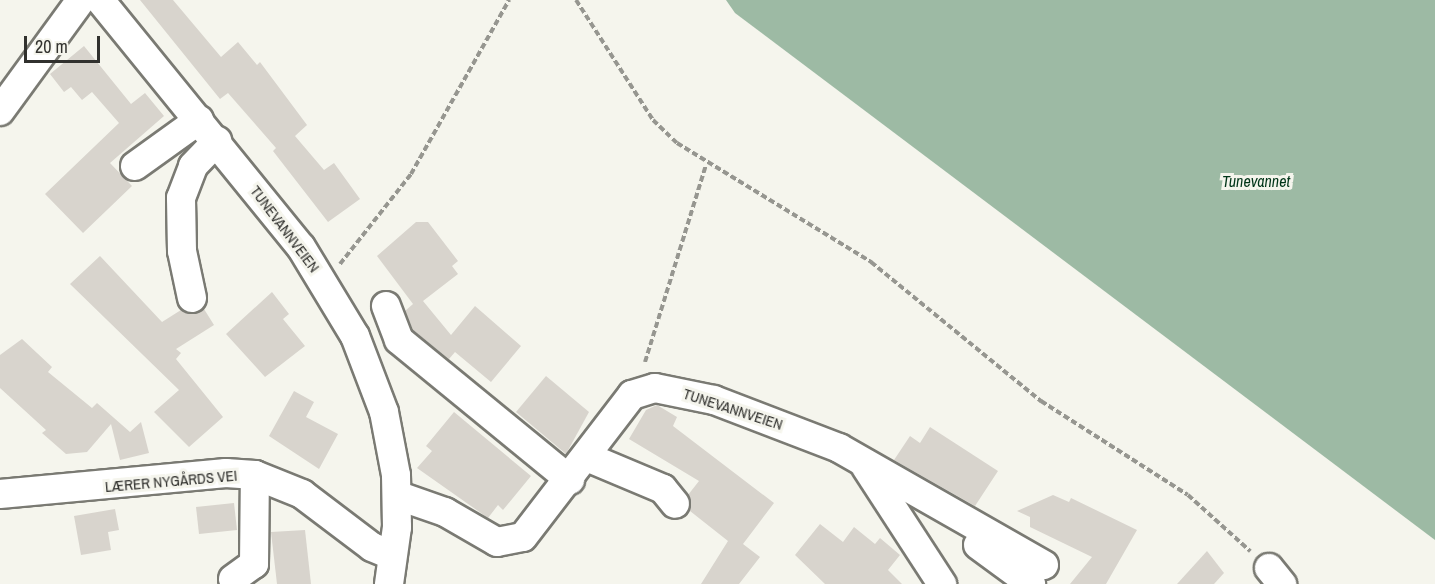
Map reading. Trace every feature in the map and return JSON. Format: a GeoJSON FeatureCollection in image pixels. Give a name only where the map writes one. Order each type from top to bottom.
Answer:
{"type":"FeatureCollection","features":[{"type":"Feature","properties":{"kind":"street"},"geometry":{"type":"LineString","coordinates":[[0,111],[81,0]]}},
{"type":"Feature","properties":{"kind":"street","name":"TUNEVANNVEIEN"},"geometry":{"type":"LineString","coordinates":[[100,0],[208,130],[325,283],[374,383],[399,496],[389,584]]}},
{"type":"Feature","properties":{"kind":"street"},"geometry":{"type":"LineString","coordinates":[[135,166],[208,130]]}},
{"type":"Feature","properties":{"kind":"street"},"geometry":{"type":"LineString","coordinates":[[192,298],[182,251],[181,198],[208,130]]}},
{"type":"Feature","properties":{"kind":"street"},"geometry":{"type":"LineString","coordinates":[[386,306],[399,340],[570,480]]}},
{"type":"Feature","properties":{"kind":"street"},"geometry":{"type":"LineString","coordinates":[[399,496],[445,512],[496,542],[509,542],[532,530],[623,405],[643,390]]}},
{"type":"Feature","properties":{"kind":"street","name":"TUNEVANNVEIEN"},"geometry":{"type":"LineString","coordinates":[[643,390],[680,391],[714,400],[862,460],[951,514],[1038,574]]}},
{"type":"Feature","properties":{"kind":"street"},"geometry":{"type":"LineString","coordinates":[[587,457],[663,489],[675,504]]}},
{"type":"Feature","properties":{"kind":"street"},"geometry":{"type":"LineString","coordinates":[[862,460],[942,584]]}},
{"type":"Feature","properties":{"kind":"street","name":"LÆRER NYGÅRDS VEI"},"geometry":{"type":"LineString","coordinates":[[0,494],[226,473],[255,475],[302,494],[372,548],[391,555]]}},
{"type":"Feature","properties":{"kind":"street"},"geometry":{"type":"LineString","coordinates":[[233,579],[254,564],[255,475]]}},
{"type":"Feature","properties":{"kind":"path"},"geometry":{"type":"LineString","coordinates":[[325,283],[411,174],[509,0]]}},
{"type":"Feature","properties":{"kind":"path"},"geometry":{"type":"LineString","coordinates":[[576,0],[653,120],[706,165],[871,262],[1041,401],[1188,495],[1276,576]]}},
{"type":"Feature","properties":{"kind":"path"},"geometry":{"type":"LineString","coordinates":[[643,390],[641,375],[662,298],[706,165]]}},
{"type":"Feature","properties":{"kind":"water","name":"Tunevannet"},"geometry":{"type":"Polygon","coordinates":[[[726,0],[1435,0],[1435,540],[735,13],[726,0]]]}},
{"type":"Feature","properties":{"kind":"building"},"geometry":{"type":"Polygon","coordinates":[[[140,0],[173,0],[221,57],[238,42],[257,65],[260,62],[307,125],[295,136],[324,170],[334,163],[360,199],[328,222],[273,151],[276,148],[228,93],[220,99],[140,0]]]}},
{"type":"Feature","properties":{"kind":"building"},"geometry":{"type":"Polygon","coordinates":[[[84,46],[131,104],[145,93],[164,116],[110,163],[132,186],[83,233],[45,194],[119,123],[92,92],[82,100],[71,87],[64,92],[50,74],[84,46]]]}},
{"type":"Feature","properties":{"kind":"building"},"geometry":{"type":"Polygon","coordinates":[[[416,222],[428,222],[458,261],[452,266],[458,274],[423,301],[451,335],[475,306],[521,346],[491,382],[455,352],[449,359],[413,330],[405,311],[413,304],[377,256],[416,222]]]}},
{"type":"Feature","properties":{"kind":"building"},"geometry":{"type":"Polygon","coordinates":[[[100,256],[162,322],[181,310],[195,314],[204,309],[214,325],[176,349],[181,353],[176,359],[223,417],[189,447],[154,412],[179,390],[70,284],[100,256]]]}},
{"type":"Feature","properties":{"kind":"building"},"geometry":{"type":"Polygon","coordinates":[[[272,292],[289,314],[283,319],[305,346],[265,377],[226,334],[272,292]]]}},
{"type":"Feature","properties":{"kind":"building"},"geometry":{"type":"Polygon","coordinates":[[[22,339],[52,367],[48,372],[92,408],[97,403],[130,432],[141,422],[149,453],[120,460],[111,424],[87,452],[66,454],[42,433],[46,430],[0,388],[0,355],[22,339]]]}},
{"type":"Feature","properties":{"kind":"building"},"geometry":{"type":"Polygon","coordinates":[[[546,376],[589,412],[566,454],[516,412],[546,376]]]}},
{"type":"Feature","properties":{"kind":"building"},"geometry":{"type":"Polygon","coordinates":[[[294,391],[314,402],[306,417],[338,434],[319,469],[269,436],[294,391]]]}},
{"type":"Feature","properties":{"kind":"building"},"geometry":{"type":"Polygon","coordinates":[[[657,405],[677,417],[673,426],[774,503],[743,544],[760,557],[739,584],[701,584],[728,541],[690,511],[688,495],[699,481],[629,439],[646,410],[657,405]]]}},
{"type":"Feature","properties":{"kind":"building"},"geometry":{"type":"Polygon","coordinates":[[[454,412],[531,476],[503,510],[498,505],[488,518],[417,468],[432,451],[426,446],[454,412]]]}},
{"type":"Feature","properties":{"kind":"building"},"geometry":{"type":"Polygon","coordinates":[[[930,427],[998,471],[975,506],[894,460],[910,436],[920,443],[930,427]]]}},
{"type":"Feature","properties":{"kind":"building"},"geometry":{"type":"Polygon","coordinates":[[[1053,495],[1069,502],[1071,498],[1137,530],[1106,584],[1070,584],[1092,557],[1030,527],[1030,517],[1017,511],[1053,495]]]}},
{"type":"Feature","properties":{"kind":"building"},"geometry":{"type":"Polygon","coordinates":[[[234,503],[237,530],[199,534],[196,507],[234,503]]]}},
{"type":"Feature","properties":{"kind":"building"},"geometry":{"type":"Polygon","coordinates":[[[115,509],[119,530],[108,532],[111,550],[81,555],[74,516],[115,509]]]}},
{"type":"Feature","properties":{"kind":"building"},"geometry":{"type":"Polygon","coordinates":[[[820,524],[843,542],[854,527],[875,544],[880,538],[900,555],[888,570],[902,584],[825,584],[795,555],[820,524]]]}},
{"type":"Feature","properties":{"kind":"building"},"geometry":{"type":"Polygon","coordinates":[[[305,530],[311,584],[277,584],[271,532],[305,530]]]}},
{"type":"Feature","properties":{"kind":"building"},"geometry":{"type":"Polygon","coordinates":[[[1207,551],[1224,573],[1214,584],[1177,584],[1207,551]]]}}]}
